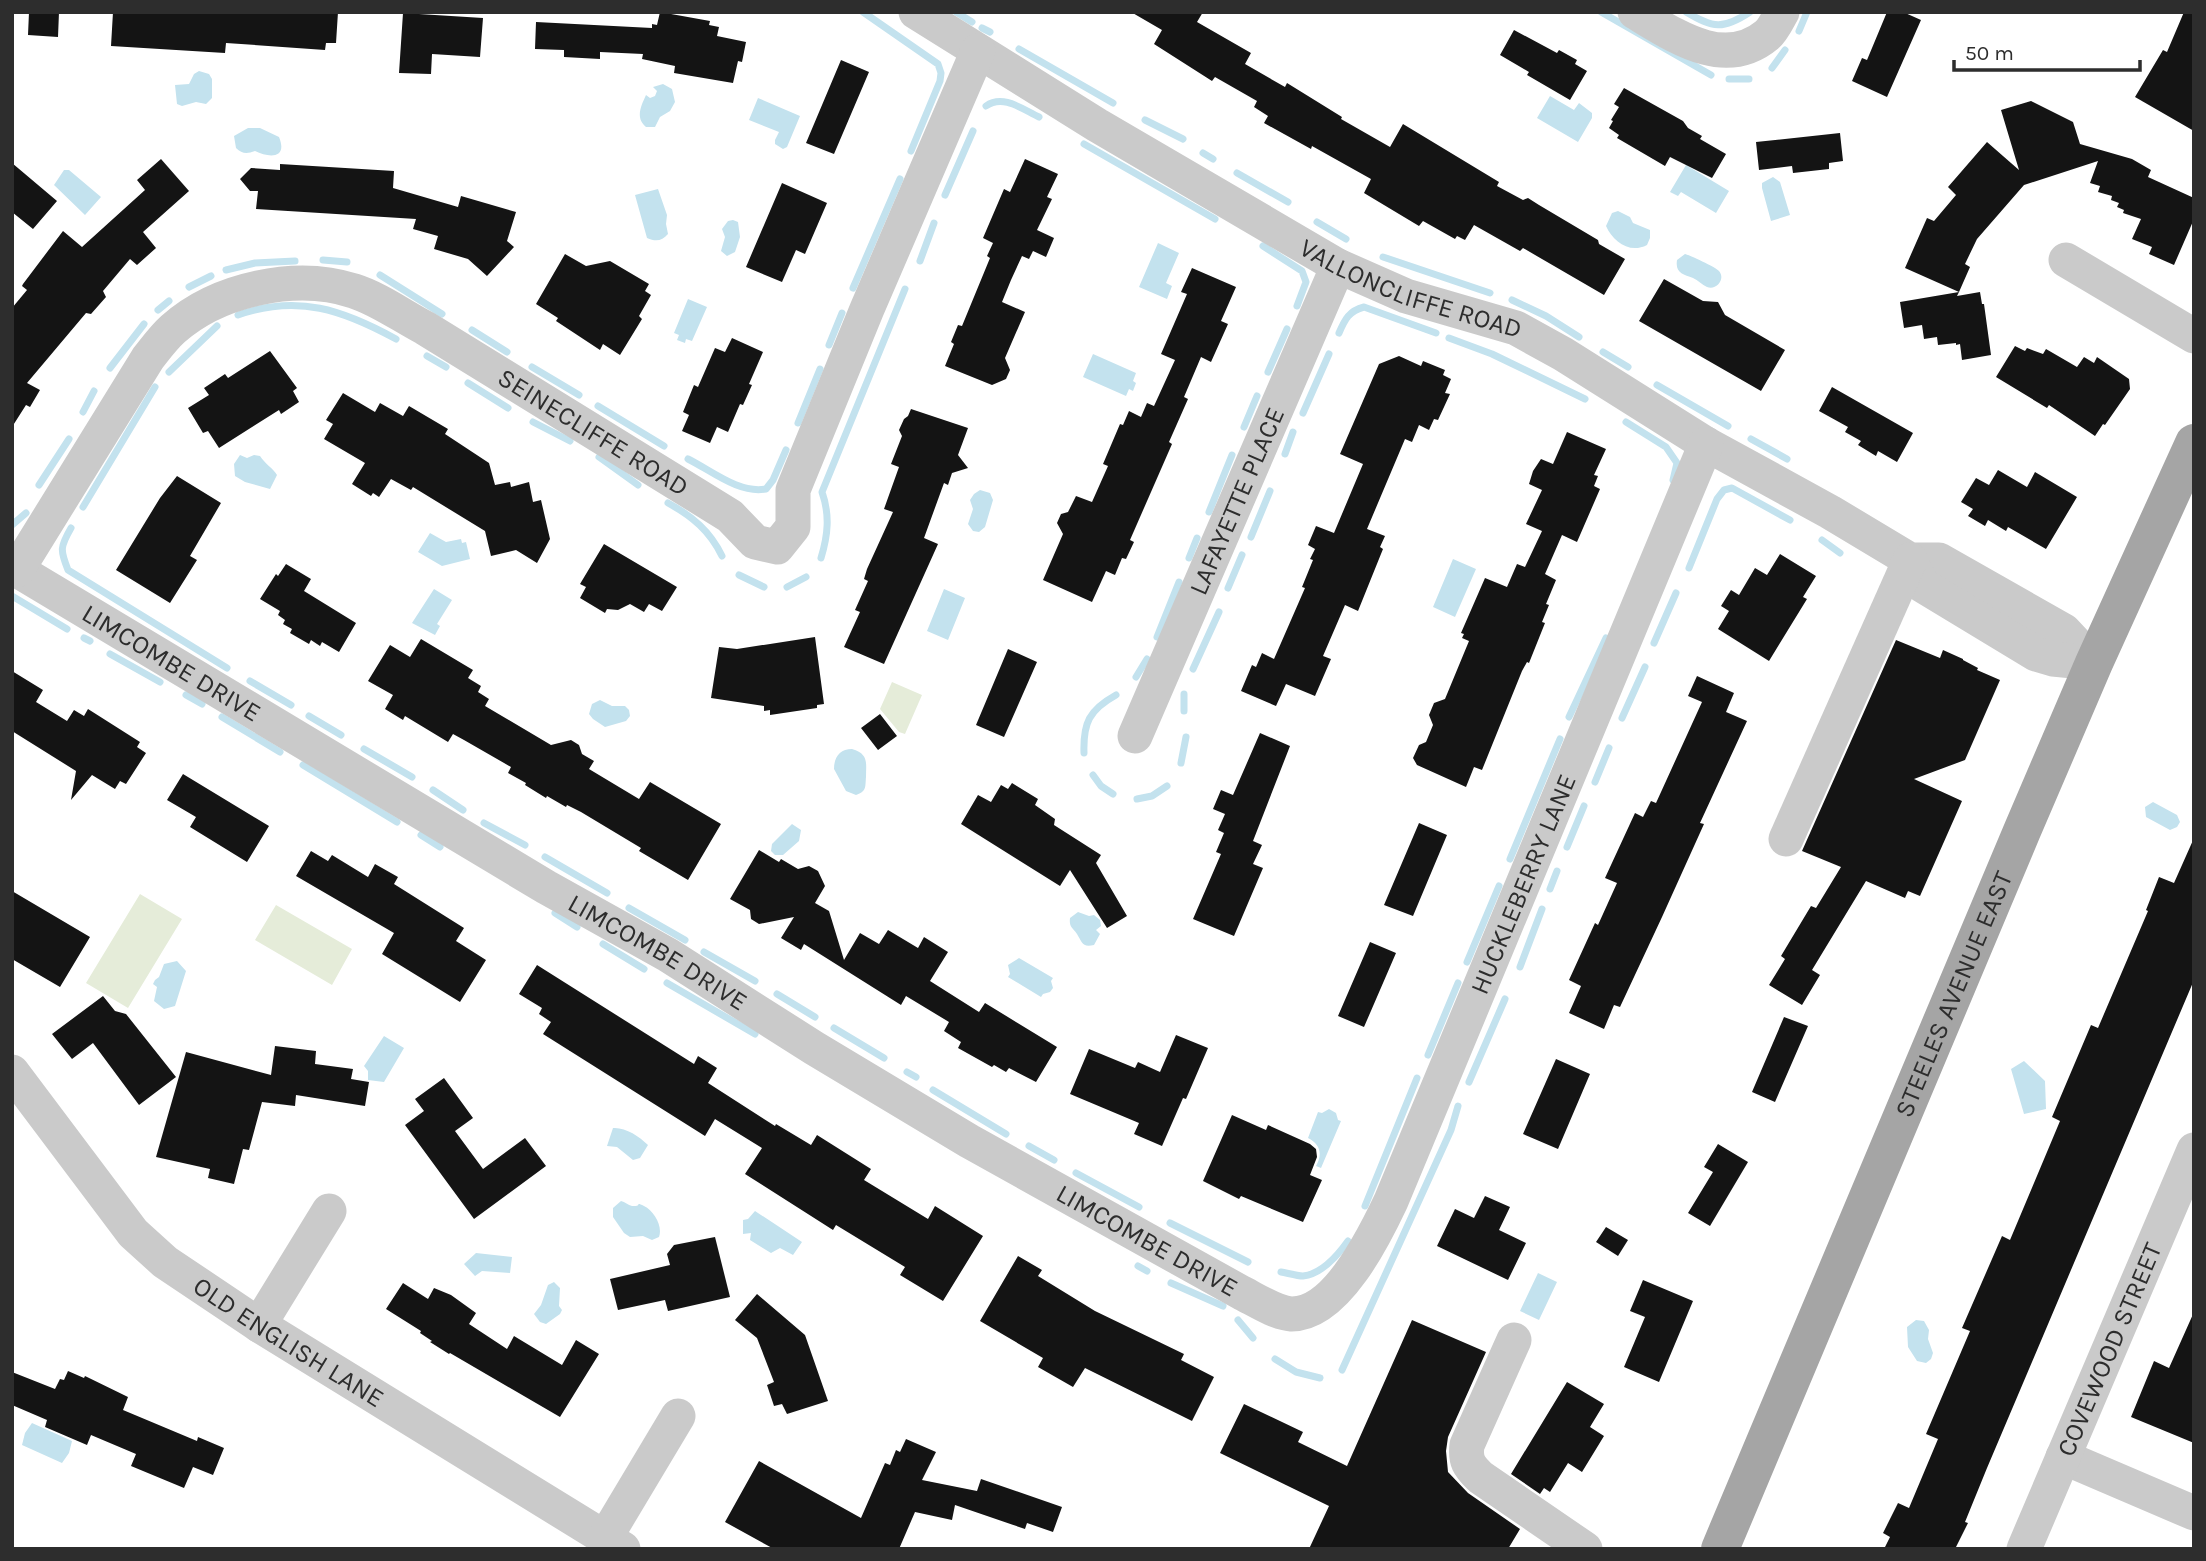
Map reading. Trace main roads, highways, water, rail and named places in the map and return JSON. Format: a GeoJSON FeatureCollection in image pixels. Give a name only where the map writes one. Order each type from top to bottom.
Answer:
{"type":"FeatureCollection","features":[{"type":"Feature","properties":{"kind":"main road","name":"STEELES AVENUE EAST"},"geometry":{"type":"LineString","coordinates":[[1720,1549],[2094,663],[2194,443]]}},
{"type":"Feature","properties":{"kind":"water"},"geometry":{"type":"Polygon","coordinates":[[[199,71],[209,74],[212,79],[212,98],[206,104],[177,104],[175,85],[189,84],[194,74],[199,71]]]}},
{"type":"Feature","properties":{"kind":"water"},"geometry":{"type":"Polygon","coordinates":[[[663,84],[672,89],[675,102],[670,111],[660,117],[655,127],[646,127],[640,116],[642,103],[646,95],[650,98],[655,96],[657,91],[653,87],[663,84]]]}},
{"type":"Feature","properties":{"kind":"water"},"geometry":{"type":"Polygon","coordinates":[[[1550,96],[1574,110],[1579,103],[1592,113],[1592,118],[1578,142],[1537,118],[1550,96]]]}},
{"type":"Feature","properties":{"kind":"water"},"geometry":{"type":"Polygon","coordinates":[[[758,98],[800,116],[787,147],[783,149],[775,144],[779,132],[749,120],[758,98]]]}},
{"type":"Feature","properties":{"kind":"water"},"geometry":{"type":"Polygon","coordinates":[[[248,128],[260,128],[279,137],[279,153],[266,155],[238,150],[234,136],[248,128]]]}},
{"type":"Feature","properties":{"kind":"water"},"geometry":{"type":"Polygon","coordinates":[[[1686,165],[1729,191],[1716,213],[1681,192],[1678,196],[1670,192],[1686,165]]]}},
{"type":"Feature","properties":{"kind":"water"},"geometry":{"type":"Polygon","coordinates":[[[64,170],[69,170],[101,197],[85,215],[54,185],[64,170]]]}},
{"type":"Feature","properties":{"kind":"water"},"geometry":{"type":"Polygon","coordinates":[[[1773,177],[1780,182],[1790,215],[1771,221],[1762,183],[1773,177]]]}},
{"type":"Feature","properties":{"kind":"water"},"geometry":{"type":"Polygon","coordinates":[[[658,189],[667,215],[668,234],[656,240],[647,238],[635,195],[658,189]]]}},
{"type":"Feature","properties":{"kind":"water"},"geometry":{"type":"Polygon","coordinates":[[[1618,211],[1630,217],[1633,223],[1650,230],[1647,245],[1628,247],[1613,237],[1606,226],[1612,213],[1618,211]]]}},
{"type":"Feature","properties":{"kind":"water"},"geometry":{"type":"Polygon","coordinates":[[[728,221],[738,222],[740,237],[735,252],[727,256],[721,251],[725,237],[722,229],[728,221]]]}},
{"type":"Feature","properties":{"kind":"water"},"geometry":{"type":"Polygon","coordinates":[[[1158,243],[1179,253],[1166,283],[1172,286],[1167,299],[1139,287],[1158,243]]]}},
{"type":"Feature","properties":{"kind":"water"},"geometry":{"type":"Polygon","coordinates":[[[1685,254],[1719,271],[1719,284],[1710,288],[1680,272],[1677,260],[1685,254]]]}},
{"type":"Feature","properties":{"kind":"water"},"geometry":{"type":"Polygon","coordinates":[[[688,299],[707,307],[692,341],[686,339],[685,343],[677,340],[679,335],[674,333],[688,299]]]}},
{"type":"Feature","properties":{"kind":"water"},"geometry":{"type":"Polygon","coordinates":[[[1093,354],[1136,373],[1133,391],[1129,389],[1126,396],[1083,377],[1093,354]]]}},
{"type":"Feature","properties":{"kind":"water"},"geometry":{"type":"Polygon","coordinates":[[[240,455],[247,458],[260,456],[273,470],[277,475],[270,489],[245,482],[235,476],[234,464],[240,455]]]}},
{"type":"Feature","properties":{"kind":"water"},"geometry":{"type":"Polygon","coordinates":[[[980,490],[990,493],[993,500],[985,527],[979,532],[973,531],[968,524],[973,509],[970,500],[980,490]]]}},
{"type":"Feature","properties":{"kind":"water"},"geometry":{"type":"Polygon","coordinates":[[[430,533],[446,542],[461,539],[462,543],[466,542],[470,559],[442,566],[418,552],[430,533]]]}},
{"type":"Feature","properties":{"kind":"water"},"geometry":{"type":"Polygon","coordinates":[[[1453,559],[1476,569],[1455,617],[1433,607],[1453,559]]]}},
{"type":"Feature","properties":{"kind":"water"},"geometry":{"type":"Polygon","coordinates":[[[434,589],[452,600],[437,624],[440,626],[435,635],[412,623],[434,589]]]}},
{"type":"Feature","properties":{"kind":"water"},"geometry":{"type":"Polygon","coordinates":[[[944,589],[965,598],[948,640],[927,631],[944,589]]]}},
{"type":"Feature","properties":{"kind":"water"},"geometry":{"type":"Polygon","coordinates":[[[600,700],[612,706],[625,706],[630,716],[626,721],[605,727],[589,714],[592,704],[600,700]]]}},
{"type":"Feature","properties":{"kind":"water"},"geometry":{"type":"Polygon","coordinates":[[[852,749],[864,756],[866,763],[865,788],[856,795],[846,791],[834,769],[838,754],[852,749]]]}},
{"type":"Feature","properties":{"kind":"water"},"geometry":{"type":"Polygon","coordinates":[[[2153,802],[2177,815],[2180,822],[2177,827],[2170,830],[2146,817],[2145,807],[2153,802]]]}},
{"type":"Feature","properties":{"kind":"water"},"geometry":{"type":"Polygon","coordinates":[[[792,824],[801,830],[799,841],[783,855],[775,855],[771,851],[772,844],[792,824]]]}},
{"type":"Feature","properties":{"kind":"water"},"geometry":{"type":"Polygon","coordinates":[[[1078,912],[1094,915],[1100,920],[1101,926],[1096,930],[1100,934],[1094,945],[1083,944],[1070,925],[1070,918],[1078,912]]]}},
{"type":"Feature","properties":{"kind":"water"},"geometry":{"type":"Polygon","coordinates":[[[1019,958],[1053,978],[1050,992],[1041,997],[1008,977],[1008,965],[1019,958]]]}},
{"type":"Feature","properties":{"kind":"water"},"geometry":{"type":"Polygon","coordinates":[[[177,961],[186,971],[175,1006],[164,1009],[154,1001],[157,987],[153,984],[164,964],[177,961]]]}},
{"type":"Feature","properties":{"kind":"water"},"geometry":{"type":"Polygon","coordinates":[[[384,1036],[404,1048],[384,1082],[368,1080],[368,1071],[364,1066],[384,1036]]]}},
{"type":"Feature","properties":{"kind":"water"},"geometry":{"type":"Polygon","coordinates":[[[2024,1061],[2045,1081],[2046,1109],[2024,1114],[2011,1069],[2024,1061]]]}},
{"type":"Feature","properties":{"kind":"water"},"geometry":{"type":"Polygon","coordinates":[[[1329,1109],[1336,1113],[1341,1121],[1321,1168],[1316,1166],[1320,1153],[1318,1146],[1308,1138],[1318,1112],[1329,1109]]]}},
{"type":"Feature","properties":{"kind":"water"},"geometry":{"type":"Polygon","coordinates":[[[613,1128],[632,1133],[648,1145],[640,1158],[633,1160],[617,1147],[607,1146],[613,1128]]]}},
{"type":"Feature","properties":{"kind":"water"},"geometry":{"type":"Polygon","coordinates":[[[621,1201],[648,1208],[659,1224],[659,1237],[652,1240],[643,1236],[630,1237],[624,1233],[613,1217],[613,1208],[621,1201]]]}},
{"type":"Feature","properties":{"kind":"water"},"geometry":{"type":"Polygon","coordinates":[[[755,1211],[802,1242],[793,1255],[780,1248],[771,1253],[750,1240],[751,1233],[743,1234],[743,1220],[748,1219],[755,1211]]]}},
{"type":"Feature","properties":{"kind":"water"},"geometry":{"type":"Polygon","coordinates":[[[476,1253],[512,1257],[510,1273],[482,1271],[475,1276],[464,1264],[476,1253]]]}},
{"type":"Feature","properties":{"kind":"water"},"geometry":{"type":"Polygon","coordinates":[[[1538,1273],[1557,1282],[1539,1320],[1520,1311],[1538,1273]]]}},
{"type":"Feature","properties":{"kind":"water"},"geometry":{"type":"Polygon","coordinates":[[[554,1282],[560,1288],[559,1306],[562,1310],[546,1324],[540,1322],[534,1314],[541,1305],[548,1285],[554,1282]]]}},
{"type":"Feature","properties":{"kind":"water"},"geometry":{"type":"Polygon","coordinates":[[[1916,1320],[1924,1321],[1929,1330],[1928,1339],[1933,1353],[1926,1363],[1917,1361],[1908,1347],[1907,1327],[1916,1320]]]}},
{"type":"Feature","properties":{"kind":"water"},"geometry":{"type":"Polygon","coordinates":[[[32,1423],[72,1441],[69,1453],[62,1463],[22,1445],[25,1433],[32,1423]]]}},
{"type":"Feature","properties":{"kind":"waterway"},"geometry":{"type":"LineString","coordinates":[[863,12],[938,64],[940,81],[911,151]]}},
{"type":"Feature","properties":{"kind":"waterway"},"geometry":{"type":"LineString","coordinates":[[956,12],[972,22]]}},
{"type":"Feature","properties":{"kind":"waterway"},"geometry":{"type":"LineString","coordinates":[[1601,12],[1711,75]]}},
{"type":"Feature","properties":{"kind":"waterway"},"geometry":{"type":"LineString","coordinates":[[1686,12],[1718,25],[1732,22],[1750,12]]}},
{"type":"Feature","properties":{"kind":"waterway"},"geometry":{"type":"LineString","coordinates":[[1799,31],[1807,12]]}},
{"type":"Feature","properties":{"kind":"waterway"},"geometry":{"type":"LineString","coordinates":[[982,28],[990,32]]}},
{"type":"Feature","properties":{"kind":"waterway"},"geometry":{"type":"LineString","coordinates":[[1019,49],[1113,103]]}},
{"type":"Feature","properties":{"kind":"waterway"},"geometry":{"type":"LineString","coordinates":[[1772,68],[1785,50]]}},
{"type":"Feature","properties":{"kind":"waterway"},"geometry":{"type":"LineString","coordinates":[[1729,79],[1749,79]]}},
{"type":"Feature","properties":{"kind":"waterway"},"geometry":{"type":"LineString","coordinates":[[986,106],[1006,102],[1039,117]]}},
{"type":"Feature","properties":{"kind":"waterway"},"geometry":{"type":"LineString","coordinates":[[1145,120],[1183,139]]}},
{"type":"Feature","properties":{"kind":"waterway"},"geometry":{"type":"LineString","coordinates":[[945,195],[973,131]]}},
{"type":"Feature","properties":{"kind":"waterway"},"geometry":{"type":"LineString","coordinates":[[1084,144],[1215,219]]}},
{"type":"Feature","properties":{"kind":"waterway"},"geometry":{"type":"LineString","coordinates":[[1203,153],[1213,159]]}},
{"type":"Feature","properties":{"kind":"waterway"},"geometry":{"type":"LineString","coordinates":[[1237,173],[1288,202]]}},
{"type":"Feature","properties":{"kind":"waterway"},"geometry":{"type":"LineString","coordinates":[[853,288],[900,179]]}},
{"type":"Feature","properties":{"kind":"waterway"},"geometry":{"type":"LineString","coordinates":[[1317,222],[1346,239]]}},
{"type":"Feature","properties":{"kind":"waterway"},"geometry":{"type":"LineString","coordinates":[[920,261],[934,223]]}},
{"type":"Feature","properties":{"kind":"waterway"},"geometry":{"type":"LineString","coordinates":[[1263,246],[1302,271],[1306,282],[1297,306]]}},
{"type":"Feature","properties":{"kind":"waterway"},"geometry":{"type":"LineString","coordinates":[[1383,257],[1490,293]]}},
{"type":"Feature","properties":{"kind":"waterway"},"geometry":{"type":"LineString","coordinates":[[323,260],[347,262]]}},
{"type":"Feature","properties":{"kind":"waterway"},"geometry":{"type":"LineString","coordinates":[[226,270],[255,263],[295,261]]}},
{"type":"Feature","properties":{"kind":"waterway"},"geometry":{"type":"LineString","coordinates":[[380,275],[442,314]]}},
{"type":"Feature","properties":{"kind":"waterway"},"geometry":{"type":"LineString","coordinates":[[189,287],[211,276]]}},
{"type":"Feature","properties":{"kind":"waterway"},"geometry":{"type":"LineString","coordinates":[[821,558],[827,525],[822,492],[905,289]]}},
{"type":"Feature","properties":{"kind":"waterway"},"geometry":{"type":"LineString","coordinates":[[1512,300],[1546,316],[1579,337]]}},
{"type":"Feature","properties":{"kind":"waterway"},"geometry":{"type":"LineString","coordinates":[[158,310],[169,301]]}},
{"type":"Feature","properties":{"kind":"waterway"},"geometry":{"type":"LineString","coordinates":[[238,315],[281,306],[320,308],[357,320],[396,339]]}},
{"type":"Feature","properties":{"kind":"waterway"},"geometry":{"type":"LineString","coordinates":[[1339,333],[1348,316],[1364,307],[1436,333]]}},
{"type":"Feature","properties":{"kind":"waterway"},"geometry":{"type":"LineString","coordinates":[[829,345],[842,313]]}},
{"type":"Feature","properties":{"kind":"waterway"},"geometry":{"type":"LineString","coordinates":[[110,368],[144,324]]}},
{"type":"Feature","properties":{"kind":"waterway"},"geometry":{"type":"LineString","coordinates":[[169,372],[217,326]]}},
{"type":"Feature","properties":{"kind":"waterway"},"geometry":{"type":"LineString","coordinates":[[1268,372],[1287,329]]}},
{"type":"Feature","properties":{"kind":"waterway"},"geometry":{"type":"LineString","coordinates":[[472,330],[507,352]]}},
{"type":"Feature","properties":{"kind":"waterway"},"geometry":{"type":"LineString","coordinates":[[1449,338],[1492,354],[1585,399]]}},
{"type":"Feature","properties":{"kind":"waterway"},"geometry":{"type":"LineString","coordinates":[[1603,352],[1628,367]]}},
{"type":"Feature","properties":{"kind":"waterway"},"geometry":{"type":"LineString","coordinates":[[1303,413],[1329,354]]}},
{"type":"Feature","properties":{"kind":"waterway"},"geometry":{"type":"LineString","coordinates":[[427,356],[446,367]]}},
{"type":"Feature","properties":{"kind":"waterway"},"geometry":{"type":"LineString","coordinates":[[532,367],[579,395]]}},
{"type":"Feature","properties":{"kind":"waterway"},"geometry":{"type":"LineString","coordinates":[[798,423],[820,369]]}},
{"type":"Feature","properties":{"kind":"waterway"},"geometry":{"type":"LineString","coordinates":[[468,383],[508,408]]}},
{"type":"Feature","properties":{"kind":"waterway"},"geometry":{"type":"LineString","coordinates":[[1657,385],[1728,426]]}},
{"type":"Feature","properties":{"kind":"waterway"},"geometry":{"type":"LineString","coordinates":[[83,507],[155,387]]}},
{"type":"Feature","properties":{"kind":"waterway"},"geometry":{"type":"LineString","coordinates":[[83,412],[94,391]]}},
{"type":"Feature","properties":{"kind":"waterway"},"geometry":{"type":"LineString","coordinates":[[1244,427],[1257,396]]}},
{"type":"Feature","properties":{"kind":"waterway"},"geometry":{"type":"LineString","coordinates":[[598,406],[664,446]]}},
{"type":"Feature","properties":{"kind":"waterway"},"geometry":{"type":"LineString","coordinates":[[533,422],[570,441]]}},
{"type":"Feature","properties":{"kind":"waterway"},"geometry":{"type":"LineString","coordinates":[[1626,422],[1666,447],[1677,463],[1673,480]]}},
{"type":"Feature","properties":{"kind":"waterway"},"geometry":{"type":"LineString","coordinates":[[1285,454],[1293,432]]}},
{"type":"Feature","properties":{"kind":"waterway"},"geometry":{"type":"LineString","coordinates":[[39,485],[69,439]]}},
{"type":"Feature","properties":{"kind":"waterway"},"geometry":{"type":"LineString","coordinates":[[1751,439],[1787,459]]}},
{"type":"Feature","properties":{"kind":"waterway"},"geometry":{"type":"LineString","coordinates":[[688,459],[736,485],[756,490],[766,489],[773,480],[786,450]]}},
{"type":"Feature","properties":{"kind":"waterway"},"geometry":{"type":"LineString","coordinates":[[1209,512],[1232,455]]}},
{"type":"Feature","properties":{"kind":"waterway"},"geometry":{"type":"LineString","coordinates":[[599,457],[638,485]]}},
{"type":"Feature","properties":{"kind":"waterway"},"geometry":{"type":"LineString","coordinates":[[1689,568],[1717,499],[1724,490],[1732,488],[1790,520]]}},
{"type":"Feature","properties":{"kind":"waterway"},"geometry":{"type":"LineString","coordinates":[[1251,537],[1270,491]]}},
{"type":"Feature","properties":{"kind":"waterway"},"geometry":{"type":"LineString","coordinates":[[668,503],[699,525],[722,556]]}},
{"type":"Feature","properties":{"kind":"waterway"},"geometry":{"type":"LineString","coordinates":[[12,525],[26,513]]}},
{"type":"Feature","properties":{"kind":"waterway"},"geometry":{"type":"LineString","coordinates":[[71,528],[62,549],[68,570],[227,668]]}},
{"type":"Feature","properties":{"kind":"waterway"},"geometry":{"type":"LineString","coordinates":[[1189,558],[1197,538]]}},
{"type":"Feature","properties":{"kind":"waterway"},"geometry":{"type":"LineString","coordinates":[[1822,540],[1840,553]]}},
{"type":"Feature","properties":{"kind":"waterway"},"geometry":{"type":"LineString","coordinates":[[1228,588],[1242,555]]}},
{"type":"Feature","properties":{"kind":"waterway"},"geometry":{"type":"LineString","coordinates":[[739,575],[764,587]]}},
{"type":"Feature","properties":{"kind":"waterway"},"geometry":{"type":"LineString","coordinates":[[787,587],[806,577]]}},
{"type":"Feature","properties":{"kind":"waterway"},"geometry":{"type":"LineString","coordinates":[[1157,637],[1179,582]]}},
{"type":"Feature","properties":{"kind":"waterway"},"geometry":{"type":"LineString","coordinates":[[1654,643],[1676,593]]}},
{"type":"Feature","properties":{"kind":"waterway"},"geometry":{"type":"LineString","coordinates":[[12,596],[67,629]]}},
{"type":"Feature","properties":{"kind":"waterway"},"geometry":{"type":"LineString","coordinates":[[1193,669],[1219,612]]}},
{"type":"Feature","properties":{"kind":"waterway"},"geometry":{"type":"LineString","coordinates":[[84,638],[90,641]]}},
{"type":"Feature","properties":{"kind":"waterway"},"geometry":{"type":"LineString","coordinates":[[1569,717],[1606,638]]}},
{"type":"Feature","properties":{"kind":"waterway"},"geometry":{"type":"LineString","coordinates":[[110,654],[160,682]]}},
{"type":"Feature","properties":{"kind":"waterway"},"geometry":{"type":"LineString","coordinates":[[1136,677],[1147,659]]}},
{"type":"Feature","properties":{"kind":"waterway"},"geometry":{"type":"LineString","coordinates":[[1622,718],[1645,667]]}},
{"type":"Feature","properties":{"kind":"waterway"},"geometry":{"type":"LineString","coordinates":[[250,681],[291,705]]}},
{"type":"Feature","properties":{"kind":"waterway"},"geometry":{"type":"LineString","coordinates":[[1184,694],[1184,711]]}},
{"type":"Feature","properties":{"kind":"waterway"},"geometry":{"type":"LineString","coordinates":[[186,695],[202,704]]}},
{"type":"Feature","properties":{"kind":"waterway"},"geometry":{"type":"LineString","coordinates":[[1084,753],[1085,733],[1090,718],[1099,706],[1116,695]]}},
{"type":"Feature","properties":{"kind":"waterway"},"geometry":{"type":"LineString","coordinates":[[309,716],[341,735]]}},
{"type":"Feature","properties":{"kind":"waterway"},"geometry":{"type":"LineString","coordinates":[[222,717],[280,752]]}},
{"type":"Feature","properties":{"kind":"waterway"},"geometry":{"type":"LineString","coordinates":[[1181,763],[1186,737]]}},
{"type":"Feature","properties":{"kind":"waterway"},"geometry":{"type":"LineString","coordinates":[[1510,859],[1560,739]]}},
{"type":"Feature","properties":{"kind":"waterway"},"geometry":{"type":"LineString","coordinates":[[1595,782],[1609,748]]}},
{"type":"Feature","properties":{"kind":"waterway"},"geometry":{"type":"LineString","coordinates":[[364,749],[412,777]]}},
{"type":"Feature","properties":{"kind":"waterway"},"geometry":{"type":"LineString","coordinates":[[303,765],[397,822]]}},
{"type":"Feature","properties":{"kind":"waterway"},"geometry":{"type":"LineString","coordinates":[[1093,775],[1101,786],[1113,794]]}},
{"type":"Feature","properties":{"kind":"waterway"},"geometry":{"type":"LineString","coordinates":[[1137,799],[1152,796],[1167,786]]}},
{"type":"Feature","properties":{"kind":"waterway"},"geometry":{"type":"LineString","coordinates":[[433,790],[463,810]]}},
{"type":"Feature","properties":{"kind":"waterway"},"geometry":{"type":"LineString","coordinates":[[1567,847],[1584,806]]}},
{"type":"Feature","properties":{"kind":"waterway"},"geometry":{"type":"LineString","coordinates":[[484,823],[525,845]]}},
{"type":"Feature","properties":{"kind":"waterway"},"geometry":{"type":"LineString","coordinates":[[421,835],[440,847]]}},
{"type":"Feature","properties":{"kind":"waterway"},"geometry":{"type":"LineString","coordinates":[[545,857],[607,893]]}},
{"type":"Feature","properties":{"kind":"waterway"},"geometry":{"type":"LineString","coordinates":[[1550,889],[1557,871]]}},
{"type":"Feature","properties":{"kind":"waterway"},"geometry":{"type":"LineString","coordinates":[[1467,962],[1499,886]]}},
{"type":"Feature","properties":{"kind":"waterway"},"geometry":{"type":"LineString","coordinates":[[629,908],[685,940]]}},
{"type":"Feature","properties":{"kind":"waterway"},"geometry":{"type":"LineString","coordinates":[[1520,967],[1542,909]]}},
{"type":"Feature","properties":{"kind":"waterway"},"geometry":{"type":"LineString","coordinates":[[555,913],[577,927]]}},
{"type":"Feature","properties":{"kind":"waterway"},"geometry":{"type":"LineString","coordinates":[[603,944],[644,969]]}},
{"type":"Feature","properties":{"kind":"waterway"},"geometry":{"type":"LineString","coordinates":[[704,952],[755,981]]}},
{"type":"Feature","properties":{"kind":"waterway"},"geometry":{"type":"LineString","coordinates":[[667,983],[755,1034]]}},
{"type":"Feature","properties":{"kind":"waterway"},"geometry":{"type":"LineString","coordinates":[[1428,1055],[1458,983]]}},
{"type":"Feature","properties":{"kind":"waterway"},"geometry":{"type":"LineString","coordinates":[[777,994],[815,1017]]}},
{"type":"Feature","properties":{"kind":"waterway"},"geometry":{"type":"LineString","coordinates":[[1469,1082],[1505,999]]}},
{"type":"Feature","properties":{"kind":"waterway"},"geometry":{"type":"LineString","coordinates":[[834,1028],[884,1058]]}},
{"type":"Feature","properties":{"kind":"waterway"},"geometry":{"type":"LineString","coordinates":[[907,1072],[916,1077]]}},
{"type":"Feature","properties":{"kind":"waterway"},"geometry":{"type":"LineString","coordinates":[[1365,1206],[1417,1078]]}},
{"type":"Feature","properties":{"kind":"waterway"},"geometry":{"type":"LineString","coordinates":[[933,1090],[1006,1134]]}},
{"type":"Feature","properties":{"kind":"waterway"},"geometry":{"type":"LineString","coordinates":[[1342,1370],[1451,1130],[1458,1106]]}},
{"type":"Feature","properties":{"kind":"waterway"},"geometry":{"type":"LineString","coordinates":[[1029,1146],[1054,1160]]}},
{"type":"Feature","properties":{"kind":"waterway"},"geometry":{"type":"LineString","coordinates":[[1076,1173],[1139,1207]]}},
{"type":"Feature","properties":{"kind":"waterway"},"geometry":{"type":"LineString","coordinates":[[1170,1223],[1248,1262]]}},
{"type":"Feature","properties":{"kind":"waterway"},"geometry":{"type":"LineString","coordinates":[[1281,1272],[1303,1276],[1317,1272],[1334,1258],[1348,1241]]}},
{"type":"Feature","properties":{"kind":"waterway"},"geometry":{"type":"LineString","coordinates":[[1138,1266],[1147,1271]]}},
{"type":"Feature","properties":{"kind":"waterway"},"geometry":{"type":"LineString","coordinates":[[1171,1283],[1223,1306]]}},
{"type":"Feature","properties":{"kind":"waterway"},"geometry":{"type":"LineString","coordinates":[[1238,1320],[1253,1338]]}},
{"type":"Feature","properties":{"kind":"waterway"},"geometry":{"type":"LineString","coordinates":[[1275,1359],[1296,1372],[1320,1378]]}}]}
